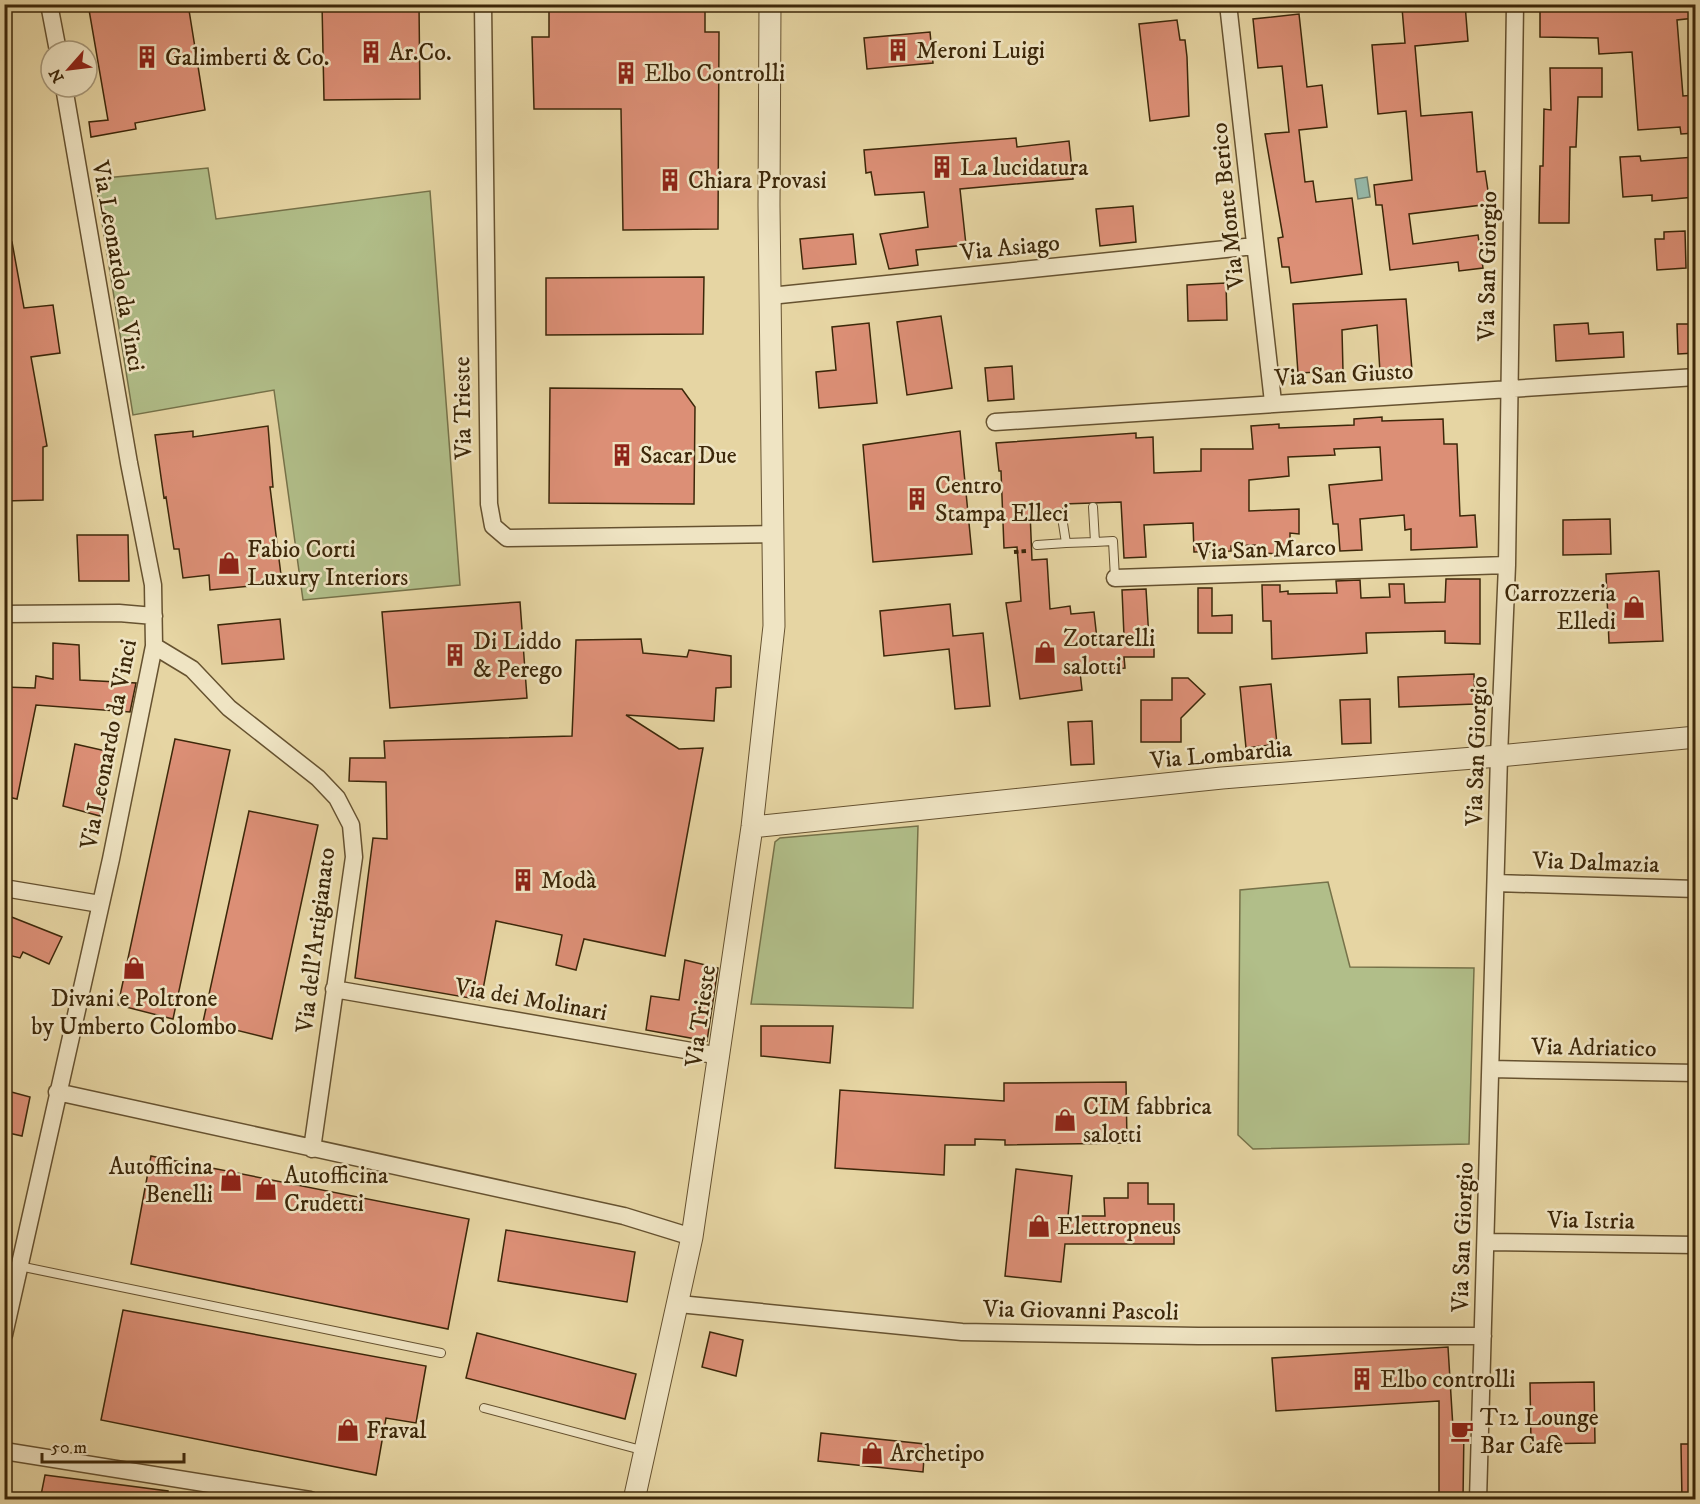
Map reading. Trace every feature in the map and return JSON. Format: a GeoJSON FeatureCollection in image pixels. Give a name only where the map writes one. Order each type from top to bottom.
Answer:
{"type":"FeatureCollection","features":[{"type":"Feature","properties":{"kind":"street"},"geometry":{"type":"LineString","coordinates":[[49,4],[56,39]]}},
{"type":"Feature","properties":{"kind":"street","name":"Via Trieste"},"geometry":{"type":"LineString","coordinates":[[483,4],[489,504],[493,526],[507,538],[773,534]]}},
{"type":"Feature","properties":{"kind":"street","name":"Via Trieste"},"geometry":{"type":"LineString","coordinates":[[634,1500],[692,1237],[752,827],[774,626],[770,296],[770,4]]}},
{"type":"Feature","properties":{"kind":"street","name":"Via Monte Berico"},"geometry":{"type":"LineString","coordinates":[[1228,4],[1273,402]]}},
{"type":"Feature","properties":{"kind":"street","name":"Via San Giorgio"},"geometry":{"type":"LineString","coordinates":[[1478,1500],[1499,756],[1507,565],[1515,4]]}},
{"type":"Feature","properties":{"kind":"street","name":"Via Leonardo da Vinci"},"geometry":{"type":"LineString","coordinates":[[4,1335],[100,904],[154,646],[153,585],[127,452],[66,99]]}},
{"type":"Feature","properties":{"kind":"street","name":"Via Asiago"},"geometry":{"type":"LineString","coordinates":[[770,296],[1255,246]]}},
{"type":"Feature","properties":{"kind":"street","name":"Via San Giusto"},"geometry":{"type":"LineString","coordinates":[[995,422],[1273,402],[1695,377]]}},
{"type":"Feature","properties":{"kind":"street","name":"Via San Marco"},"geometry":{"type":"LineString","coordinates":[[1115,578],[1507,565]]}},
{"type":"Feature","properties":{"kind":"street"},"geometry":{"type":"LineString","coordinates":[[4,614],[119,613],[154,616]]}},
{"type":"Feature","properties":{"kind":"street","name":"Via dell'Artigianato"},"geometry":{"type":"LineString","coordinates":[[154,646],[192,669],[255,731],[318,778],[337,798],[351,825],[354,857],[312,1149]]}},
{"type":"Feature","properties":{"kind":"street","name":"Via Lombardia"},"geometry":{"type":"LineString","coordinates":[[752,827],[1222,778],[1499,756],[1695,737]]}},
{"type":"Feature","properties":{"kind":"street","name":"Via Dalmazia"},"geometry":{"type":"LineString","coordinates":[[1496,883],[1695,889]]}},
{"type":"Feature","properties":{"kind":"street"},"geometry":{"type":"LineString","coordinates":[[4,888],[100,904]]}},
{"type":"Feature","properties":{"kind":"street","name":"Via dei Molinari"},"geometry":{"type":"LineString","coordinates":[[334,989],[720,1056]]}},
{"type":"Feature","properties":{"kind":"street","name":"Via Adriatico"},"geometry":{"type":"LineString","coordinates":[[1491,1069],[1695,1073]]}},
{"type":"Feature","properties":{"kind":"street"},"geometry":{"type":"LineString","coordinates":[[57,1092],[624,1216],[692,1237]]}},
{"type":"Feature","properties":{"kind":"street","name":"Via Istria"},"geometry":{"type":"LineString","coordinates":[[1486,1242],[1695,1245]]}},
{"type":"Feature","properties":{"kind":"street","name":"Via Giovanni Pascoli"},"geometry":{"type":"LineString","coordinates":[[679,1304],[962,1332],[1198,1336],[1483,1336]]}},
{"type":"Feature","properties":{"kind":"street"},"geometry":{"type":"LineString","coordinates":[[4,1451],[310,1500]]}},
{"type":"Feature","properties":{"kind":"lane"},"geometry":{"type":"LineString","coordinates":[[1037,545],[1095,542],[1093,507]]}},
{"type":"Feature","properties":{"kind":"lane"},"geometry":{"type":"LineString","coordinates":[[1062,517],[1065,543]]}},
{"type":"Feature","properties":{"kind":"lane","name":"Via San Marco"},"geometry":{"type":"LineString","coordinates":[[1095,542],[1113,541],[1115,578]]}},
{"type":"Feature","properties":{"kind":"lane"},"geometry":{"type":"LineString","coordinates":[[19,1266],[441,1353]]}},
{"type":"Feature","properties":{"kind":"lane"},"geometry":{"type":"LineString","coordinates":[[484,1408],[645,1451]]}},
{"type":"Feature","properties":{"kind":"green space"},"geometry":{"type":"Polygon","coordinates":[[[208,168],[216,219],[430,191],[460,585],[303,600],[274,390],[133,415],[95,179],[208,168]]]}},
{"type":"Feature","properties":{"kind":"green space"},"geometry":{"type":"Polygon","coordinates":[[[918,826],[913,1008],[751,1004],[775,842],[780,838],[918,826]]]}},
{"type":"Feature","properties":{"kind":"green space"},"geometry":{"type":"Polygon","coordinates":[[[1328,882],[1350,967],[1474,968],[1469,1144],[1253,1149],[1238,1135],[1240,890],[1328,882]]]}},
{"type":"Feature","properties":{"kind":"shaded area"},"geometry":{"type":"Polygon","coordinates":[[[1367,177],[1370,197],[1358,199],[1355,179],[1367,177]]]}},
{"type":"Feature","properties":{"kind":"building","name":"Galimberti & Co."},"geometry":{"type":"Polygon","coordinates":[[[88,4],[188,4],[205,110],[135,123],[136,129],[91,137],[89,122],[108,120],[99,68],[99,39],[94,39],[88,4]]]}},
{"type":"Feature","properties":{"kind":"building","name":"Ar.Co."},"geometry":{"type":"Polygon","coordinates":[[[322,4],[419,4],[420,99],[324,100],[322,4]]]}},
{"type":"Feature","properties":{"kind":"building"},"geometry":{"type":"Polygon","coordinates":[[[549,4],[705,4],[705,32],[719,32],[718,229],[623,230],[621,109],[534,109],[532,37],[549,37],[549,4]]]}},
{"type":"Feature","properties":{"kind":"building"},"geometry":{"type":"Polygon","coordinates":[[[1465,4],[1468,41],[1415,46],[1421,116],[1472,112],[1477,172],[1485,171],[1490,204],[1409,214],[1413,244],[1478,235],[1483,268],[1459,271],[1458,262],[1390,270],[1382,205],[1376,205],[1374,185],[1412,180],[1406,111],[1378,114],[1372,45],[1405,43],[1402,8],[1465,4]]]}},
{"type":"Feature","properties":{"kind":"building"},"geometry":{"type":"Polygon","coordinates":[[[1540,4],[1695,4],[1695,18],[1677,20],[1683,96],[1695,95],[1695,133],[1681,134],[1680,127],[1638,130],[1632,52],[1599,54],[1598,38],[1540,37],[1540,4]]]}},
{"type":"Feature","properties":{"kind":"building"},"geometry":{"type":"Polygon","coordinates":[[[1299,14],[1307,87],[1322,85],[1327,127],[1299,130],[1305,182],[1313,181],[1316,202],[1352,198],[1362,274],[1291,283],[1289,267],[1282,267],[1278,238],[1283,237],[1265,134],[1289,132],[1282,66],[1258,68],[1253,19],[1299,14]]]}},
{"type":"Feature","properties":{"kind":"building"},"geometry":{"type":"Polygon","coordinates":[[[1177,20],[1180,40],[1185,40],[1189,116],[1150,121],[1139,24],[1177,20]]]}},
{"type":"Feature","properties":{"kind":"building","name":"Meroni Luigi"},"geometry":{"type":"Polygon","coordinates":[[[930,32],[933,63],[867,69],[864,38],[930,32]]]}},
{"type":"Feature","properties":{"kind":"building"},"geometry":{"type":"Polygon","coordinates":[[[1550,68],[1602,68],[1602,97],[1578,97],[1576,147],[1570,147],[1569,223],[1539,223],[1544,109],[1551,110],[1550,68]]]}},
{"type":"Feature","properties":{"kind":"building"},"geometry":{"type":"Polygon","coordinates":[[[1016,138],[1017,147],[1069,141],[1073,179],[960,189],[966,245],[916,250],[918,265],[889,269],[880,234],[928,227],[924,192],[875,195],[871,172],[866,173],[864,150],[1016,138]]]}},
{"type":"Feature","properties":{"kind":"building"},"geometry":{"type":"Polygon","coordinates":[[[1640,156],[1641,161],[1695,157],[1695,197],[1652,201],[1652,195],[1623,197],[1620,157],[1640,156]]]}},
{"type":"Feature","properties":{"kind":"building"},"geometry":{"type":"Polygon","coordinates":[[[1133,206],[1136,242],[1100,246],[1096,209],[1133,206]]]}},
{"type":"Feature","properties":{"kind":"building"},"geometry":{"type":"Polygon","coordinates":[[[1685,231],[1686,268],[1657,270],[1655,239],[1664,239],[1664,232],[1685,231]]]}},
{"type":"Feature","properties":{"kind":"building"},"geometry":{"type":"Polygon","coordinates":[[[853,234],[856,264],[803,269],[800,239],[853,234]]]}},
{"type":"Feature","properties":{"kind":"building"},"geometry":{"type":"Polygon","coordinates":[[[12,242],[24,308],[53,305],[60,353],[31,357],[47,446],[43,447],[43,500],[4,501],[4,243],[12,242]]]}},
{"type":"Feature","properties":{"kind":"building"},"geometry":{"type":"Polygon","coordinates":[[[704,277],[703,334],[546,335],[546,278],[704,277]]]}},
{"type":"Feature","properties":{"kind":"building"},"geometry":{"type":"Polygon","coordinates":[[[1226,283],[1227,320],[1188,321],[1187,285],[1226,283]]]}},
{"type":"Feature","properties":{"kind":"building"},"geometry":{"type":"Polygon","coordinates":[[[1406,299],[1412,370],[1380,372],[1377,325],[1342,330],[1343,371],[1298,373],[1293,304],[1406,299]]]}},
{"type":"Feature","properties":{"kind":"building"},"geometry":{"type":"Polygon","coordinates":[[[941,316],[952,388],[907,395],[897,322],[941,316]]]}},
{"type":"Feature","properties":{"kind":"building"},"geometry":{"type":"Polygon","coordinates":[[[869,323],[877,403],[819,408],[816,372],[836,370],[832,327],[869,323]]]}},
{"type":"Feature","properties":{"kind":"building"},"geometry":{"type":"Polygon","coordinates":[[[1588,323],[1589,334],[1623,332],[1624,357],[1556,361],[1554,325],[1588,323]]]}},
{"type":"Feature","properties":{"kind":"building"},"geometry":{"type":"Polygon","coordinates":[[[1677,324],[1695,324],[1695,353],[1678,354],[1677,324]]]}},
{"type":"Feature","properties":{"kind":"building"},"geometry":{"type":"Polygon","coordinates":[[[1012,366],[1014,399],[988,401],[985,368],[1012,366]]]}},
{"type":"Feature","properties":{"kind":"building","name":"Sacar Due"},"geometry":{"type":"Polygon","coordinates":[[[550,388],[682,389],[695,407],[694,504],[549,503],[550,388]]]}},
{"type":"Feature","properties":{"kind":"building"},"geometry":{"type":"Polygon","coordinates":[[[1382,417],[1382,421],[1443,419],[1444,444],[1457,444],[1460,516],[1475,515],[1477,547],[1411,550],[1411,529],[1405,530],[1404,515],[1360,519],[1362,550],[1340,551],[1338,524],[1333,524],[1329,485],[1382,480],[1380,447],[1334,449],[1335,455],[1288,457],[1289,476],[1249,480],[1249,511],[1299,509],[1299,534],[1290,533],[1290,554],[1255,553],[1255,545],[1231,546],[1231,551],[1194,552],[1193,523],[1144,525],[1146,557],[1124,558],[1121,502],[1063,504],[1063,511],[1030,512],[1032,560],[1047,559],[1050,609],[1070,606],[1071,614],[1094,612],[1097,639],[1124,636],[1122,590],[1146,589],[1149,639],[1154,639],[1154,657],[1124,657],[1125,668],[1080,672],[1082,690],[1020,699],[1006,603],[1021,601],[1017,547],[1004,548],[1001,471],[999,471],[996,443],[1136,433],[1136,438],[1153,437],[1154,473],[1201,471],[1201,449],[1253,449],[1251,426],[1279,424],[1279,428],[1354,425],[1354,419],[1382,417]]]}},
{"type":"Feature","properties":{"kind":"building"},"geometry":{"type":"Polygon","coordinates":[[[268,426],[273,487],[270,487],[282,583],[210,590],[209,575],[183,578],[179,549],[174,549],[166,497],[164,498],[155,435],[193,431],[193,437],[268,426]]]}},
{"type":"Feature","properties":{"kind":"building","name":"Centro Stampa Elleci"},"geometry":{"type":"Polygon","coordinates":[[[960,431],[972,554],[873,562],[863,445],[960,431]]]}},
{"type":"Feature","properties":{"kind":"building"},"geometry":{"type":"Polygon","coordinates":[[[1610,519],[1611,554],[1563,555],[1563,520],[1610,519]]]}},
{"type":"Feature","properties":{"kind":"building"},"geometry":{"type":"Polygon","coordinates":[[[77,535],[128,535],[129,581],[79,581],[77,535]]]}},
{"type":"Feature","properties":{"kind":"building","name":"Carrozzeria Elledi"},"geometry":{"type":"Polygon","coordinates":[[[1659,571],[1663,641],[1609,643],[1606,574],[1659,571]]]}},
{"type":"Feature","properties":{"kind":"building"},"geometry":{"type":"Polygon","coordinates":[[[1446,579],[1480,579],[1480,644],[1445,643],[1445,631],[1366,633],[1367,653],[1272,659],[1271,621],[1263,621],[1262,585],[1280,585],[1280,592],[1288,591],[1288,594],[1337,593],[1336,581],[1360,580],[1361,598],[1390,597],[1389,584],[1404,584],[1405,603],[1445,602],[1446,579]]]}},
{"type":"Feature","properties":{"kind":"building"},"geometry":{"type":"Polygon","coordinates":[[[1198,588],[1212,588],[1212,616],[1232,615],[1232,633],[1198,633],[1198,588]]]}},
{"type":"Feature","properties":{"kind":"building","name":"Di Liddo & Perego"},"geometry":{"type":"Polygon","coordinates":[[[520,602],[527,698],[390,708],[382,612],[520,602]]]}},
{"type":"Feature","properties":{"kind":"building"},"geometry":{"type":"Polygon","coordinates":[[[950,604],[953,636],[983,633],[990,706],[955,709],[949,649],[884,656],[880,611],[950,604]]]}},
{"type":"Feature","properties":{"kind":"building"},"geometry":{"type":"Polygon","coordinates":[[[280,619],[284,659],[222,664],[218,625],[280,619]]]}},
{"type":"Feature","properties":{"kind":"building","name":"Modà"},"geometry":{"type":"Polygon","coordinates":[[[641,639],[643,653],[687,657],[689,650],[731,656],[731,687],[716,688],[714,721],[626,715],[679,749],[703,748],[665,956],[584,939],[576,970],[556,965],[562,935],[496,921],[481,1000],[355,978],[373,838],[387,839],[386,782],[349,781],[350,758],[385,758],[384,741],[572,736],[576,640],[641,639]]]}},
{"type":"Feature","properties":{"kind":"building"},"geometry":{"type":"Polygon","coordinates":[[[53,643],[79,645],[80,680],[136,683],[130,712],[36,705],[17,799],[4,796],[4,687],[35,688],[36,676],[53,679],[53,643]]]}},
{"type":"Feature","properties":{"kind":"building"},"geometry":{"type":"Polygon","coordinates":[[[1474,674],[1475,704],[1399,707],[1398,677],[1474,674]]]}},
{"type":"Feature","properties":{"kind":"building"},"geometry":{"type":"Polygon","coordinates":[[[1172,678],[1188,678],[1205,694],[1181,718],[1181,742],[1141,742],[1141,700],[1172,700],[1172,678]]]}},
{"type":"Feature","properties":{"kind":"building"},"geometry":{"type":"Polygon","coordinates":[[[1271,684],[1277,744],[1246,748],[1240,687],[1271,684]]]}},
{"type":"Feature","properties":{"kind":"building"},"geometry":{"type":"Polygon","coordinates":[[[1370,699],[1371,743],[1342,744],[1340,700],[1370,699]]]}},
{"type":"Feature","properties":{"kind":"building"},"geometry":{"type":"Polygon","coordinates":[[[1092,721],[1094,764],[1071,765],[1068,722],[1092,721]]]}},
{"type":"Feature","properties":{"kind":"building"},"geometry":{"type":"Polygon","coordinates":[[[175,739],[230,750],[173,1019],[118,1005],[175,739]]]}},
{"type":"Feature","properties":{"kind":"building"},"geometry":{"type":"Polygon","coordinates":[[[75,744],[115,753],[100,816],[63,806],[75,744]]]}},
{"type":"Feature","properties":{"kind":"building"},"geometry":{"type":"Polygon","coordinates":[[[249,811],[318,825],[272,1039],[203,1022],[249,811]]]}},
{"type":"Feature","properties":{"kind":"building"},"geometry":{"type":"Polygon","coordinates":[[[4,914],[62,937],[49,964],[23,952],[20,958],[4,954],[4,914]]]}},
{"type":"Feature","properties":{"kind":"building"},"geometry":{"type":"Polygon","coordinates":[[[685,960],[718,968],[707,1041],[646,1030],[651,996],[679,1000],[685,960]]]}},
{"type":"Feature","properties":{"kind":"building"},"geometry":{"type":"Polygon","coordinates":[[[761,1026],[833,1026],[830,1063],[761,1056],[761,1026]]]}},
{"type":"Feature","properties":{"kind":"building"},"geometry":{"type":"Polygon","coordinates":[[[1126,1082],[1127,1143],[1005,1145],[1005,1140],[975,1139],[975,1145],[945,1145],[944,1175],[835,1168],[840,1090],[1004,1101],[1004,1083],[1126,1082]]]}},
{"type":"Feature","properties":{"kind":"building"},"geometry":{"type":"Polygon","coordinates":[[[4,1090],[30,1097],[22,1136],[4,1132],[4,1090]]]}},
{"type":"Feature","properties":{"kind":"building"},"geometry":{"type":"Polygon","coordinates":[[[151,1156],[469,1219],[448,1329],[131,1264],[151,1156]]]}},
{"type":"Feature","properties":{"kind":"building"},"geometry":{"type":"Polygon","coordinates":[[[1016,1169],[1072,1176],[1068,1216],[1105,1216],[1104,1198],[1128,1198],[1128,1183],[1148,1183],[1148,1204],[1174,1204],[1174,1244],[1065,1244],[1061,1282],[1005,1276],[1016,1169]]]}},
{"type":"Feature","properties":{"kind":"building"},"geometry":{"type":"Polygon","coordinates":[[[506,1230],[635,1252],[627,1302],[498,1281],[506,1230]]]}},
{"type":"Feature","properties":{"kind":"building"},"geometry":{"type":"Polygon","coordinates":[[[123,1310],[426,1366],[416,1423],[386,1418],[376,1475],[101,1420],[123,1310]]]}},
{"type":"Feature","properties":{"kind":"building"},"geometry":{"type":"Polygon","coordinates":[[[710,1332],[743,1340],[736,1376],[702,1367],[710,1332]]]}},
{"type":"Feature","properties":{"kind":"building"},"geometry":{"type":"Polygon","coordinates":[[[477,1333],[636,1374],[625,1419],[466,1378],[477,1333]]]}},
{"type":"Feature","properties":{"kind":"building","name":"Elbo controlli"},"geometry":{"type":"Polygon","coordinates":[[[1448,1347],[1453,1428],[1464,1428],[1463,1500],[1439,1500],[1439,1401],[1276,1411],[1272,1358],[1448,1347]]]}},
{"type":"Feature","properties":{"kind":"building"},"geometry":{"type":"Polygon","coordinates":[[[1594,1382],[1595,1443],[1531,1444],[1530,1383],[1594,1382]]]}},
{"type":"Feature","properties":{"kind":"building","name":"Archetipo"},"geometry":{"type":"Polygon","coordinates":[[[821,1433],[925,1444],[923,1472],[818,1461],[821,1433]]]}},
{"type":"Feature","properties":{"kind":"building"},"geometry":{"type":"Polygon","coordinates":[[[1681,1444],[1695,1444],[1695,1500],[1682,1500],[1681,1444]]]}},
{"type":"Feature","properties":{"kind":"building"},"geometry":{"type":"Polygon","coordinates":[[[45,1475],[168,1491],[168,1500],[40,1500],[45,1475]]]}},
{"type":"Feature","properties":{"kind":"place","name":"Meroni Luigi"},"geometry":{"type":"Point","coordinates":[898,50]}},
{"type":"Feature","properties":{"kind":"place","name":"Ar.Co."},"geometry":{"type":"Point","coordinates":[371,52]}},
{"type":"Feature","properties":{"kind":"place","name":"Galimberti & Co."},"geometry":{"type":"Point","coordinates":[147,57]}},
{"type":"Feature","properties":{"kind":"place","name":"Elbo Controlli"},"geometry":{"type":"Point","coordinates":[626,73]}},
{"type":"Feature","properties":{"kind":"place","name":"La lucidatura"},"geometry":{"type":"Point","coordinates":[942,167]}},
{"type":"Feature","properties":{"kind":"place","name":"Chiara Provasi"},"geometry":{"type":"Point","coordinates":[670,180]}},
{"type":"Feature","properties":{"kind":"place","name":"Sacar Due"},"geometry":{"type":"Point","coordinates":[622,455]}},
{"type":"Feature","properties":{"kind":"place","name":"Centro Stampa Elleci"},"geometry":{"type":"Point","coordinates":[917,499]}},
{"type":"Feature","properties":{"kind":"place","name":"Fabio Corti Luxury Interiors"},"geometry":{"type":"Point","coordinates":[229,563]}},
{"type":"Feature","properties":{"kind":"place","name":"Carrozzeria Elledi"},"geometry":{"type":"Point","coordinates":[1634,607]}},
{"type":"Feature","properties":{"kind":"place","name":"Zottarelli salotti"},"geometry":{"type":"Point","coordinates":[1045,652]}},
{"type":"Feature","properties":{"kind":"place","name":"Di Liddo & Perego"},"geometry":{"type":"Point","coordinates":[455,655]}},
{"type":"Feature","properties":{"kind":"place","name":"Modà"},"geometry":{"type":"Point","coordinates":[523,880]}},
{"type":"Feature","properties":{"kind":"place","name":"Divani e Poltrone by Umberto Colombo"},"geometry":{"type":"Point","coordinates":[134,968]}},
{"type":"Feature","properties":{"kind":"place","name":"CIM fabbrica salotti"},"geometry":{"type":"Point","coordinates":[1065,1120]}},
{"type":"Feature","properties":{"kind":"place","name":"Autofficina Benelli"},"geometry":{"type":"Point","coordinates":[231,1180]}},
{"type":"Feature","properties":{"kind":"place","name":"Autofficina Crudetti"},"geometry":{"type":"Point","coordinates":[266,1189]}},
{"type":"Feature","properties":{"kind":"place","name":"Elettropneus"},"geometry":{"type":"Point","coordinates":[1039,1226]}},
{"type":"Feature","properties":{"kind":"place","name":"Elbo controlli"},"geometry":{"type":"Point","coordinates":[1362,1379]}},
{"type":"Feature","properties":{"kind":"place","name":"Fraval"},"geometry":{"type":"Point","coordinates":[348,1430]}},
{"type":"Feature","properties":{"kind":"place","name":"T12 Lounge Bar Cafè"},"geometry":{"type":"Point","coordinates":[1462,1431]}},
{"type":"Feature","properties":{"kind":"place","name":"Archetipo"},"geometry":{"type":"Point","coordinates":[872,1453]}}]}
